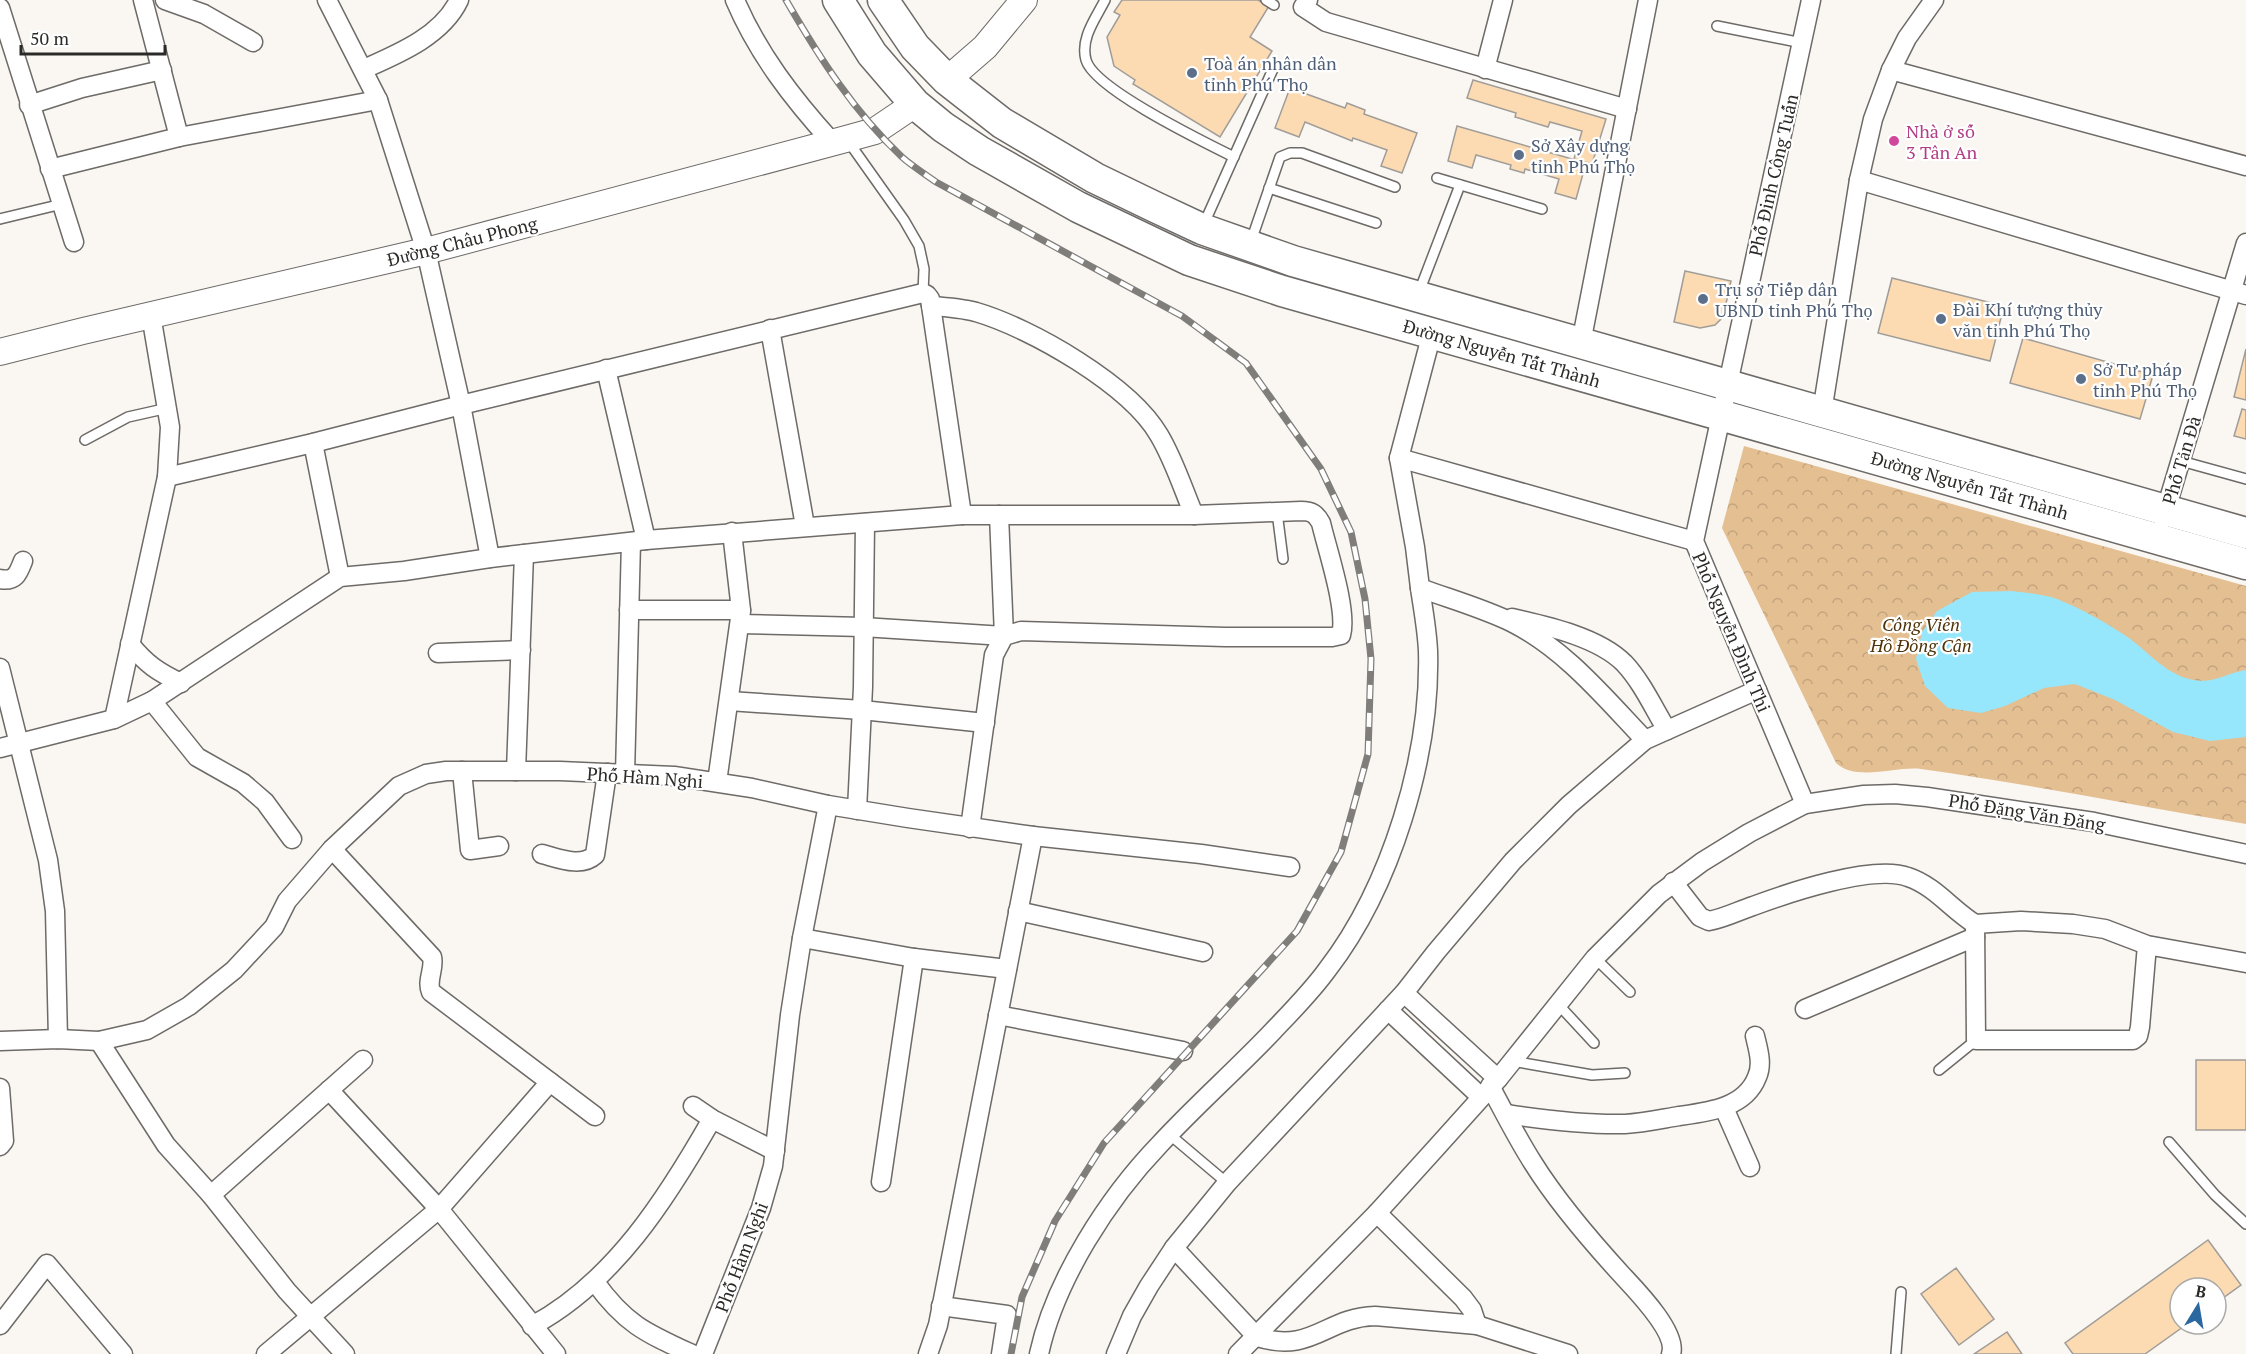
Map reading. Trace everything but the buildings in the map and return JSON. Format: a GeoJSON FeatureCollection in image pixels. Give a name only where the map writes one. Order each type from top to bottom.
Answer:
{"type":"FeatureCollection","features":[{"type":"Feature","properties":{"kind":"main road","name":"Đường Nguyễn Tất Thành"},"geometry":{"type":"LineString","coordinates":[[838,0],[879,62],[915,104],[943,127],[979,151],[1078,207],[1189,260],[1282,291],[2246,564]]}},
{"type":"Feature","properties":{"kind":"main road","name":"Đường Nguyễn Tất Thành"},"geometry":{"type":"LineString","coordinates":[[882,0],[915,47],[947,80],[1002,123],[1095,178],[1202,229],[1293,261],[2246,533]]}},
{"type":"Feature","properties":{"kind":"main road"},"geometry":{"type":"LineString","coordinates":[[1282,291],[1293,261]]}},
{"type":"Feature","properties":{"kind":"street"},"geometry":{"type":"LineString","coordinates":[[143,0],[178,137]]}},
{"type":"Feature","properties":{"kind":"street"},"geometry":{"type":"LineString","coordinates":[[165,0],[204,14],[254,42]]}},
{"type":"Feature","properties":{"kind":"street"},"geometry":{"type":"LineString","coordinates":[[327,0],[378,100],[426,251],[461,405],[490,558]]}},
{"type":"Feature","properties":{"kind":"street"},"geometry":{"type":"LineString","coordinates":[[364,69],[417,42],[444,20],[459,0]]}},
{"type":"Feature","properties":{"kind":"street"},"geometry":{"type":"LineString","coordinates":[[735,0],[750,32],[776,74],[839,140]]}},
{"type":"Feature","properties":{"kind":"street"},"geometry":{"type":"LineString","coordinates":[[947,80],[985,47],[1024,0]]}},
{"type":"Feature","properties":{"kind":"street"},"geometry":{"type":"LineString","coordinates":[[1308,0],[1303,7],[1326,21],[1627,110]]}},
{"type":"Feature","properties":{"kind":"street"},"geometry":{"type":"LineString","coordinates":[[1485,69],[1503,0]]}},
{"type":"Feature","properties":{"kind":"street"},"geometry":{"type":"LineString","coordinates":[[1581,343],[1647,0]]}},
{"type":"Feature","properties":{"kind":"street","name":"Phố Đinh Công Tuấn"},"geometry":{"type":"LineString","coordinates":[[1726,385],[1811,0]]}},
{"type":"Feature","properties":{"kind":"street"},"geometry":{"type":"LineString","coordinates":[[1822,412],[1859,180],[1873,119],[1891,70],[1907,38],[1934,0]]}},
{"type":"Feature","properties":{"kind":"street"},"geometry":{"type":"LineString","coordinates":[[0,8],[5,40],[74,242]]}},
{"type":"Feature","properties":{"kind":"street"},"geometry":{"type":"LineString","coordinates":[[29,105],[82,88],[162,70]]}},
{"type":"Feature","properties":{"kind":"street"},"geometry":{"type":"LineString","coordinates":[[1891,70],[2246,166]]}},
{"type":"Feature","properties":{"kind":"street"},"geometry":{"type":"LineString","coordinates":[[50,169],[178,137],[378,100]]}},
{"type":"Feature","properties":{"kind":"street","name":"Đường Châu Phong"},"geometry":{"type":"LineString","coordinates":[[0,352],[426,251],[876,131],[915,104]]}},
{"type":"Feature","properties":{"kind":"street"},"geometry":{"type":"LineString","coordinates":[[1859,180],[2239,293]]}},
{"type":"Feature","properties":{"kind":"street","name":"Phố Tản Đà"},"geometry":{"type":"LineString","coordinates":[[2157,538],[2239,293],[2246,243]]}},
{"type":"Feature","properties":{"kind":"street"},"geometry":{"type":"LineString","coordinates":[[927,300],[962,515]]}},
{"type":"Feature","properties":{"kind":"street"},"geometry":{"type":"LineString","coordinates":[[167,477],[770,329],[927,300],[976,312],[1024,332],[1054,347],[1121,393],[1159,434],[1194,515]]}},
{"type":"Feature","properties":{"kind":"street"},"geometry":{"type":"LineString","coordinates":[[114,719],[167,477],[170,446],[168,408],[151,315]]}},
{"type":"Feature","properties":{"kind":"street"},"geometry":{"type":"LineString","coordinates":[[770,329],[805,526]]}},
{"type":"Feature","properties":{"kind":"street"},"geometry":{"type":"LineString","coordinates":[[1039,1354],[1056,1299],[1075,1260],[1132,1176],[1169,1134],[1274,1031],[1327,970],[1362,916],[1374,892],[1405,813],[1425,715],[1428,652],[1427,628],[1415,547],[1399,458],[1432,333]]}},
{"type":"Feature","properties":{"kind":"street"},"geometry":{"type":"LineString","coordinates":[[542,854],[579,862],[590,860],[595,855],[616,773],[629,610],[638,541],[606,369]]}},
{"type":"Feature","properties":{"kind":"street","name":"Phố Nguyễn Đình Thi"},"geometry":{"type":"LineString","coordinates":[[1726,385],[1694,541],[1805,804]]}},
{"type":"Feature","properties":{"kind":"street"},"geometry":{"type":"LineString","coordinates":[[313,443],[340,577]]}},
{"type":"Feature","properties":{"kind":"street"},"geometry":{"type":"LineString","coordinates":[[1399,458],[1694,541]]}},
{"type":"Feature","properties":{"kind":"street"},"geometry":{"type":"LineString","coordinates":[[0,748],[114,719],[152,701],[340,577],[404,571],[524,554],[732,532],[962,515],[1194,515],[1310,511],[1317,515],[1321,523],[1342,621],[1341,635],[1332,637],[1226,637],[1021,631],[1004,636],[629,610]]}},
{"type":"Feature","properties":{"kind":"street"},"geometry":{"type":"LineString","coordinates":[[970,828],[994,655],[1004,636],[999,515]]}},
{"type":"Feature","properties":{"kind":"street"},"geometry":{"type":"LineString","coordinates":[[857,810],[862,710],[865,523]]}},
{"type":"Feature","properties":{"kind":"street"},"geometry":{"type":"LineString","coordinates":[[717,782],[741,617],[732,532]]}},
{"type":"Feature","properties":{"kind":"street"},"geometry":{"type":"LineString","coordinates":[[516,771],[524,554]]}},
{"type":"Feature","properties":{"kind":"street"},"geometry":{"type":"LineString","coordinates":[[0,579],[9,581],[16,577],[23,561]]}},
{"type":"Feature","properties":{"kind":"street"},"geometry":{"type":"LineString","coordinates":[[1420,588],[1514,623],[1555,650],[1578,669],[1645,740]]}},
{"type":"Feature","properties":{"kind":"street"},"geometry":{"type":"LineString","coordinates":[[1493,614],[1556,629],[1587,640],[1613,656],[1630,671],[1667,730]]}},
{"type":"Feature","properties":{"kind":"street"},"geometry":{"type":"LineString","coordinates":[[130,644],[145,663],[160,674],[181,683]]}},
{"type":"Feature","properties":{"kind":"street"},"geometry":{"type":"LineString","coordinates":[[438,653],[521,650]]}},
{"type":"Feature","properties":{"kind":"street"},"geometry":{"type":"LineString","coordinates":[[0,668],[50,870],[55,910],[58,1039]]}},
{"type":"Feature","properties":{"kind":"street"},"geometry":{"type":"LineString","coordinates":[[1116,1354],[1132,1316],[1174,1248],[1227,1183],[1404,993],[1436,951],[1513,861],[1569,805],[1645,740],[1757,690]]}},
{"type":"Feature","properties":{"kind":"street"},"geometry":{"type":"LineString","coordinates":[[152,701],[197,757],[243,783],[265,802],[292,839]]}},
{"type":"Feature","properties":{"kind":"street"},"geometry":{"type":"LineString","coordinates":[[729,701],[862,710],[985,723]]}},
{"type":"Feature","properties":{"kind":"street"},"geometry":{"type":"LineString","coordinates":[[462,771],[470,850],[499,846]]}},
{"type":"Feature","properties":{"kind":"street","name":"Phố Hàm Nghi"},"geometry":{"type":"LineString","coordinates":[[0,1041],[58,1039],[99,1041],[147,1030],[189,1006],[234,970],[274,927],[286,901],[332,849],[399,786],[426,774],[516,771],[674,776],[717,782],[828,805],[802,938],[790,1015],[775,1151],[761,1208],[704,1354]]}},
{"type":"Feature","properties":{"kind":"street","name":"Phố Đặng Văn Đăng"},"geometry":{"type":"LineString","coordinates":[[1238,1354],[1261,1344],[1490,1087],[1595,958],[1659,894],[1673,882],[1749,833],[1805,804],[1864,795],[1895,794],[1927,797],[2094,822],[2246,855]]}},
{"type":"Feature","properties":{"kind":"street"},"geometry":{"type":"LineString","coordinates":[[828,805],[970,828],[1201,854],[1290,867]]}},
{"type":"Feature","properties":{"kind":"street"},"geometry":{"type":"LineString","coordinates":[[928,1354],[938,1325],[1033,836]]}},
{"type":"Feature","properties":{"kind":"street"},"geometry":{"type":"LineString","coordinates":[[332,849],[432,957],[433,968],[429,987],[431,992],[595,1116]]}},
{"type":"Feature","properties":{"kind":"street"},"geometry":{"type":"LineString","coordinates":[[1673,882],[1700,917],[1710,921],[1813,887],[1879,873],[1909,877],[1927,887],[1964,917],[1975,931],[1976,1040],[2133,1040],[2138,1036],[2140,1027],[2147,945]]}},
{"type":"Feature","properties":{"kind":"street"},"geometry":{"type":"LineString","coordinates":[[1018,911],[1203,952]]}},
{"type":"Feature","properties":{"kind":"street"},"geometry":{"type":"LineString","coordinates":[[1805,1009],[1975,931],[2021,921],[2073,924],[2105,929],[2147,945],[2246,963]]}},
{"type":"Feature","properties":{"kind":"street"},"geometry":{"type":"LineString","coordinates":[[802,938],[914,958],[1007,969]]}},
{"type":"Feature","properties":{"kind":"street"},"geometry":{"type":"LineString","coordinates":[[881,1182],[914,958]]}},
{"type":"Feature","properties":{"kind":"street"},"geometry":{"type":"LineString","coordinates":[[1404,993],[1490,1087],[1533,1163],[1560,1201],[1601,1252],[1641,1296],[1670,1335],[1673,1344],[1671,1354]]}},
{"type":"Feature","properties":{"kind":"street"},"geometry":{"type":"LineString","coordinates":[[1388,1010],[1490,1087]]}},
{"type":"Feature","properties":{"kind":"street"},"geometry":{"type":"LineString","coordinates":[[998,1015],[1183,1051]]}},
{"type":"Feature","properties":{"kind":"street"},"geometry":{"type":"LineString","coordinates":[[1506,1114],[1560,1122],[1624,1124],[1724,1108],[1740,1099],[1758,1077],[1760,1062],[1755,1036]]}},
{"type":"Feature","properties":{"kind":"street"},"geometry":{"type":"LineString","coordinates":[[99,1041],[165,1145],[211,1195],[287,1291],[345,1354]]}},
{"type":"Feature","properties":{"kind":"street"},"geometry":{"type":"LineString","coordinates":[[211,1195],[363,1060]]}},
{"type":"Feature","properties":{"kind":"street"},"geometry":{"type":"LineString","coordinates":[[266,1354],[439,1209],[550,1082]]}},
{"type":"Feature","properties":{"kind":"street"},"geometry":{"type":"LineString","coordinates":[[0,1088],[4,1141],[0,1146]]}},
{"type":"Feature","properties":{"kind":"street"},"geometry":{"type":"LineString","coordinates":[[329,1090],[439,1209],[556,1354]]}},
{"type":"Feature","properties":{"kind":"street"},"geometry":{"type":"LineString","coordinates":[[693,1106],[712,1119],[775,1151]]}},
{"type":"Feature","properties":{"kind":"street"},"geometry":{"type":"LineString","coordinates":[[1724,1108],[1750,1167]]}},
{"type":"Feature","properties":{"kind":"street"},"geometry":{"type":"LineString","coordinates":[[532,1326],[557,1312],[595,1282],[659,1207],[712,1119]]}},
{"type":"Feature","properties":{"kind":"street"},"geometry":{"type":"LineString","coordinates":[[1377,1213],[1458,1293],[1472,1311],[1477,1325]]}},
{"type":"Feature","properties":{"kind":"street"},"geometry":{"type":"LineString","coordinates":[[1174,1248],[1261,1344],[1285,1345],[1313,1340],[1361,1316],[1477,1325],[1548,1352],[1568,1354]]}},
{"type":"Feature","properties":{"kind":"street"},"geometry":{"type":"LineString","coordinates":[[0,1325],[48,1264],[123,1354]]}},
{"type":"Feature","properties":{"kind":"street"},"geometry":{"type":"LineString","coordinates":[[595,1282],[613,1306],[638,1328],[692,1354]]}},
{"type":"Feature","properties":{"kind":"street"},"geometry":{"type":"LineString","coordinates":[[941,1306],[1007,1315],[1001,1354]]}},
{"type":"Feature","properties":{"kind":"lane"},"geometry":{"type":"LineString","coordinates":[[1105,0],[1086,40],[1086,60],[1091,70],[1107,85],[1170,124],[1234,157]]}},
{"type":"Feature","properties":{"kind":"lane"},"geometry":{"type":"LineString","coordinates":[[1717,26],[1802,43]]}},
{"type":"Feature","properties":{"kind":"lane"},"geometry":{"type":"LineString","coordinates":[[1202,229],[1273,69]]}},
{"type":"Feature","properties":{"kind":"lane"},"geometry":{"type":"LineString","coordinates":[[839,140],[904,220],[919,246],[927,300]]}},
{"type":"Feature","properties":{"kind":"lane"},"geometry":{"type":"LineString","coordinates":[[1249,246],[1280,157],[1290,153],[1302,153],[1395,187]]}},
{"type":"Feature","properties":{"kind":"lane"},"geometry":{"type":"LineString","coordinates":[[1437,178],[1542,209]]}},
{"type":"Feature","properties":{"kind":"lane"},"geometry":{"type":"LineString","coordinates":[[1417,297],[1460,185]]}},
{"type":"Feature","properties":{"kind":"lane"},"geometry":{"type":"LineString","coordinates":[[1269,188],[1376,223]]}},
{"type":"Feature","properties":{"kind":"lane"},"geometry":{"type":"LineString","coordinates":[[0,219],[62,204]]}},
{"type":"Feature","properties":{"kind":"lane"},"geometry":{"type":"LineString","coordinates":[[85,440],[128,417],[168,408]]}},
{"type":"Feature","properties":{"kind":"lane"},"geometry":{"type":"LineString","coordinates":[[2181,461],[2246,479]]}},
{"type":"Feature","properties":{"kind":"lane"},"geometry":{"type":"LineString","coordinates":[[1277,512],[1283,559]]}},
{"type":"Feature","properties":{"kind":"lane"},"geometry":{"type":"LineString","coordinates":[[1595,958],[1630,992]]}},
{"type":"Feature","properties":{"kind":"lane"},"geometry":{"type":"LineString","coordinates":[[1557,1003],[1594,1043]]}},
{"type":"Feature","properties":{"kind":"lane"},"geometry":{"type":"LineString","coordinates":[[1939,1070],[1976,1040]]}},
{"type":"Feature","properties":{"kind":"lane"},"geometry":{"type":"LineString","coordinates":[[1512,1061],[1592,1076],[1625,1073]]}},
{"type":"Feature","properties":{"kind":"lane"},"geometry":{"type":"LineString","coordinates":[[1169,1134],[1227,1183]]}},
{"type":"Feature","properties":{"kind":"lane"},"geometry":{"type":"LineString","coordinates":[[2169,1142],[2215,1195],[2246,1224]]}},
{"type":"Feature","properties":{"kind":"lane"},"geometry":{"type":"LineString","coordinates":[[1896,1354],[1901,1292]]}},
{"type":"Feature","properties":{"kind":"green space","name":"Công Viên Hồ Đồng Cận"},"geometry":{"type":"Polygon","coordinates":[[[1744,446],[2246,586],[2246,824],[1962,775],[1921,769],[1854,772],[1836,763],[1722,528],[1744,446]]]}},
{"type":"Feature","properties":{"kind":"water"},"geometry":{"type":"Polygon","coordinates":[[[2012,591],[2052,597],[2085,612],[2121,632],[2167,669],[2185,678],[2208,681],[2246,670],[2246,737],[2210,741],[2173,732],[2115,700],[2075,684],[2044,688],[2005,706],[1981,713],[1948,708],[1925,686],[1916,659],[1922,632],[1937,611],[1972,592],[2012,591]]]}},
{"type":"Feature","properties":{"kind":"railway"},"geometry":{"type":"LineString","coordinates":[[786,0],[811,42],[853,103],[868,122],[910,164],[936,182],[1182,316],[1246,363],[1321,469],[1351,532],[1365,599],[1371,659],[1368,754],[1341,852],[1297,931],[1104,1143],[1055,1221],[1022,1297],[1011,1354]]}},
{"type":"Feature","properties":{"kind":"place","name":"Toà án nhân dân tỉnh Phú Thọ"},"geometry":{"type":"Point","coordinates":[1192,73]}},
{"type":"Feature","properties":{"kind":"place","name":"Nhà ở số 3 Tân An"},"geometry":{"type":"Point","coordinates":[1894,141]}},
{"type":"Feature","properties":{"kind":"place","name":"Sở Xây dựng tỉnh Phú Thọ"},"geometry":{"type":"Point","coordinates":[1519,155]}},
{"type":"Feature","properties":{"kind":"place","name":"Trụ sở Tiếp dân UBND tỉnh Phú Thọ"},"geometry":{"type":"Point","coordinates":[1703,299]}},
{"type":"Feature","properties":{"kind":"place","name":"Đài Khí tượng thủy văn tỉnh Phú Thọ"},"geometry":{"type":"Point","coordinates":[1941,319]}},
{"type":"Feature","properties":{"kind":"place","name":"Sở Tư pháp tỉnh Phú Thọ"},"geometry":{"type":"Point","coordinates":[2081,379]}}]}
